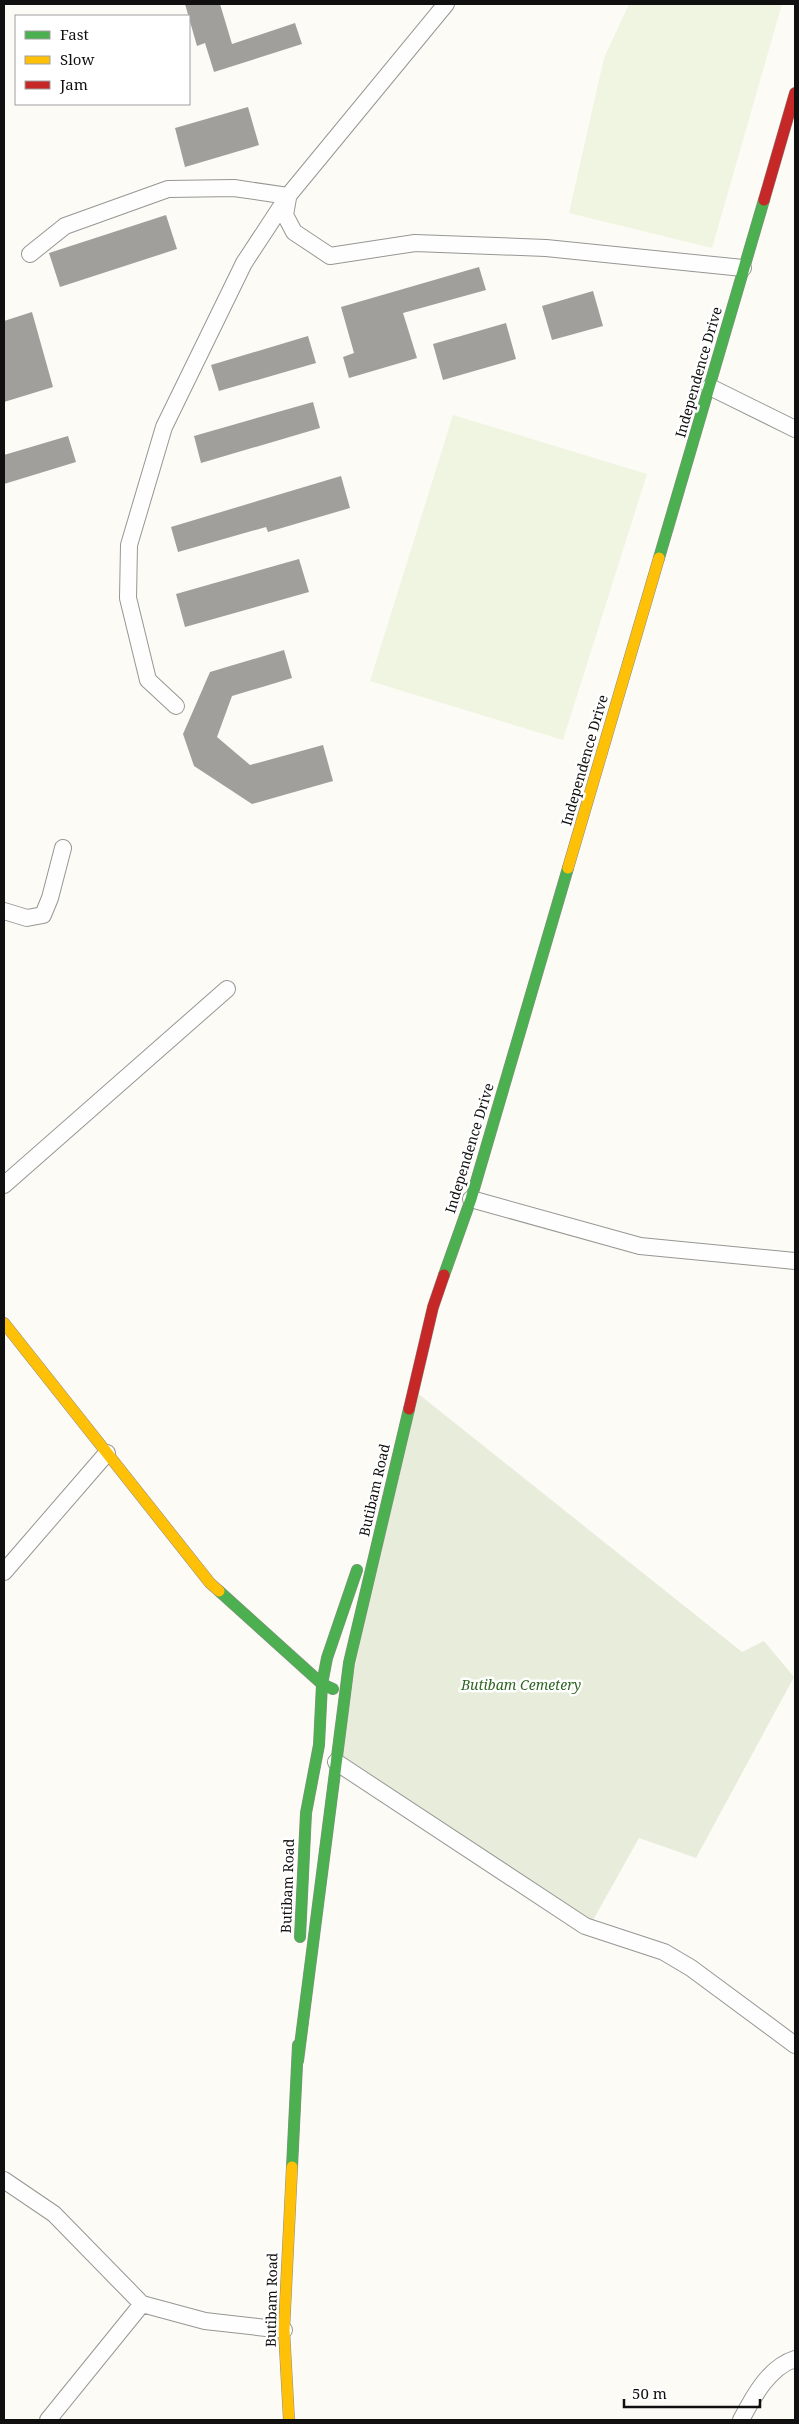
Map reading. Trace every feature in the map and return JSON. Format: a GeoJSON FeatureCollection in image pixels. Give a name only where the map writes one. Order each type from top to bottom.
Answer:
{"type":"FeatureCollection","features":[{"type":"Feature","properties":{"kind":"main road","name":"Independence Drive"},"geometry":{"type":"LineString","coordinates":[[402,1436],[433,1307],[471,1199],[795,93]]}},
{"type":"Feature","properties":{"kind":"main road"},"geometry":{"type":"LineString","coordinates":[[4,1322],[210,1583],[297,1676]]}},
{"type":"Feature","properties":{"kind":"main road","name":"Butibam Road"},"geometry":{"type":"LineString","coordinates":[[290,2420],[287,2399],[284,2330],[298,2061],[302,1867],[306,1813],[320,1745],[323,1656],[402,1436]]}},
{"type":"Feature","properties":{"kind":"main road","name":"Butibam Road"},"geometry":{"type":"LineString","coordinates":[[298,2061],[349,1663],[402,1436]]}},
{"type":"Feature","properties":{"kind":"main road"},"geometry":{"type":"LineString","coordinates":[[210,1583],[262,1624],[294,1644]]}},
{"type":"Feature","properties":{"kind":"main road"},"geometry":{"type":"LineString","coordinates":[[210,1583],[322,1684],[344,1694]]}},
{"type":"Feature","properties":{"kind":"main road"},"geometry":{"type":"LineString","coordinates":[[323,1656],[349,1663]]}},
{"type":"Feature","properties":{"kind":"main road"},"geometry":{"type":"LineString","coordinates":[[311,1700],[320,1745]]}},
{"type":"Feature","properties":{"kind":"street"},"geometry":{"type":"LineString","coordinates":[[176,706],[148,680],[128,598],[129,545],[164,427],[244,263],[288,196],[446,4]]}},
{"type":"Feature","properties":{"kind":"street"},"geometry":{"type":"LineString","coordinates":[[30,254],[65,226],[168,189],[234,188],[288,196]]}},
{"type":"Feature","properties":{"kind":"street"},"geometry":{"type":"LineString","coordinates":[[288,196],[285,215],[294,232],[330,256],[424,244],[546,248],[743,268]]}},
{"type":"Feature","properties":{"kind":"street"},"geometry":{"type":"LineString","coordinates":[[710,387],[795,429]]}},
{"type":"Feature","properties":{"kind":"street"},"geometry":{"type":"LineString","coordinates":[[4,911],[27,918],[44,915],[63,848]]}},
{"type":"Feature","properties":{"kind":"street"},"geometry":{"type":"LineString","coordinates":[[4,1185],[227,989]]}},
{"type":"Feature","properties":{"kind":"street"},"geometry":{"type":"LineString","coordinates":[[471,1199],[640,1246],[795,1261]]}},
{"type":"Feature","properties":{"kind":"street"},"geometry":{"type":"LineString","coordinates":[[4,1572],[107,1453]]}},
{"type":"Feature","properties":{"kind":"street"},"geometry":{"type":"LineString","coordinates":[[336,1762],[585,1926],[664,1952],[691,1968],[795,2045]]}},
{"type":"Feature","properties":{"kind":"street"},"geometry":{"type":"LineString","coordinates":[[4,2180],[54,2214],[142,2304],[205,2321],[284,2330]]}},
{"type":"Feature","properties":{"kind":"street"},"geometry":{"type":"LineString","coordinates":[[48,2420],[142,2304]]}},
{"type":"Feature","properties":{"kind":"street"},"geometry":{"type":"LineString","coordinates":[[742,2420],[753,2397],[782,2363],[795,2359]]}},
{"type":"Feature","properties":{"kind":"street"},"geometry":{"type":"LineString","coordinates":[[287,2399],[296,2420]]}},
{"type":"Feature","properties":{"kind":"green space"},"geometry":{"type":"Polygon","coordinates":[[[629,4],[782,4],[712,248],[569,213],[604,58],[629,4]]]}},
{"type":"Feature","properties":{"kind":"green space"},"geometry":{"type":"Polygon","coordinates":[[[453,415],[647,474],[563,740],[370,681],[453,415]]]}},
{"type":"Feature","properties":{"kind":"green space","name":"Butibam Cemetery"},"geometry":{"type":"Polygon","coordinates":[[[411,1388],[742,1652],[764,1641],[794,1677],[696,1858],[639,1838],[592,1922],[548,1891],[336,1762],[411,1388]]]}},
{"type":"Feature","properties":{"kind":"building"},"geometry":{"type":"Polygon","coordinates":[[[185,4],[220,4],[232,44],[295,23],[302,44],[214,72],[205,43],[197,46],[190,15],[188,15],[185,4]]]}},
{"type":"Feature","properties":{"kind":"building"},"geometry":{"type":"Polygon","coordinates":[[[248,107],[259,145],[185,167],[175,128],[248,107]]]}},
{"type":"Feature","properties":{"kind":"building"},"geometry":{"type":"Polygon","coordinates":[[[166,215],[177,249],[60,287],[49,253],[166,215]]]}},
{"type":"Feature","properties":{"kind":"building"},"geometry":{"type":"Polygon","coordinates":[[[479,267],[486,290],[403,313],[417,358],[349,378],[343,357],[354,353],[341,307],[479,267]]]}},
{"type":"Feature","properties":{"kind":"building"},"geometry":{"type":"Polygon","coordinates":[[[593,291],[603,326],[552,340],[542,306],[593,291]]]}},
{"type":"Feature","properties":{"kind":"building"},"geometry":{"type":"Polygon","coordinates":[[[32,312],[53,387],[4,402],[4,321],[32,312]]]}},
{"type":"Feature","properties":{"kind":"building"},"geometry":{"type":"Polygon","coordinates":[[[506,323],[516,359],[443,380],[433,344],[506,323]]]}},
{"type":"Feature","properties":{"kind":"building"},"geometry":{"type":"Polygon","coordinates":[[[308,336],[316,363],[219,391],[211,365],[308,336]]]}},
{"type":"Feature","properties":{"kind":"building"},"geometry":{"type":"Polygon","coordinates":[[[313,402],[320,428],[201,463],[194,436],[313,402]]]}},
{"type":"Feature","properties":{"kind":"building"},"geometry":{"type":"Polygon","coordinates":[[[68,436],[76,462],[4,484],[4,455],[68,436]]]}},
{"type":"Feature","properties":{"kind":"building"},"geometry":{"type":"Polygon","coordinates":[[[341,476],[350,508],[268,532],[266,527],[178,552],[171,527],[341,476]]]}},
{"type":"Feature","properties":{"kind":"building"},"geometry":{"type":"Polygon","coordinates":[[[299,559],[309,592],[185,627],[176,594],[299,559]]]}},
{"type":"Feature","properties":{"kind":"building"},"geometry":{"type":"Polygon","coordinates":[[[284,650],[292,678],[232,696],[217,737],[250,765],[323,745],[333,781],[252,804],[194,766],[183,734],[210,672],[284,650]]]}},
{"type":"Feature","properties":{"kind":"traffic: fast"},"geometry":{"type":"LineString","coordinates":[[659,558],[764,200]]}},
{"type":"Feature","properties":{"kind":"traffic: fast"},"geometry":{"type":"LineString","coordinates":[[444,1275],[471,1199],[568,868]]}},
{"type":"Feature","properties":{"kind":"traffic: fast"},"geometry":{"type":"LineString","coordinates":[[298,2061],[349,1663],[409,1409]]}},
{"type":"Feature","properties":{"kind":"traffic: fast"},"geometry":{"type":"LineString","coordinates":[[300,1937],[306,1813],[319,1745],[322,1684],[327,1658],[357,1570]]}},
{"type":"Feature","properties":{"kind":"traffic: fast"},"geometry":{"type":"LineString","coordinates":[[219,1591],[322,1684],[333,1689]]}},
{"type":"Feature","properties":{"kind":"traffic: fast"},"geometry":{"type":"LineString","coordinates":[[292,2167],[298,2045]]}},
{"type":"Feature","properties":{"kind":"traffic: slow"},"geometry":{"type":"LineString","coordinates":[[568,868],[659,558]]}},
{"type":"Feature","properties":{"kind":"traffic: slow"},"geometry":{"type":"LineString","coordinates":[[4,1323],[210,1583],[219,1591]]}},
{"type":"Feature","properties":{"kind":"traffic: slow"},"geometry":{"type":"LineString","coordinates":[[289,2420],[284,2330],[292,2167]]}},
{"type":"Feature","properties":{"kind":"traffic: jam"},"geometry":{"type":"LineString","coordinates":[[764,200],[795,93]]}},
{"type":"Feature","properties":{"kind":"traffic: jam"},"geometry":{"type":"LineString","coordinates":[[409,1409],[433,1307],[444,1275]]}}]}
